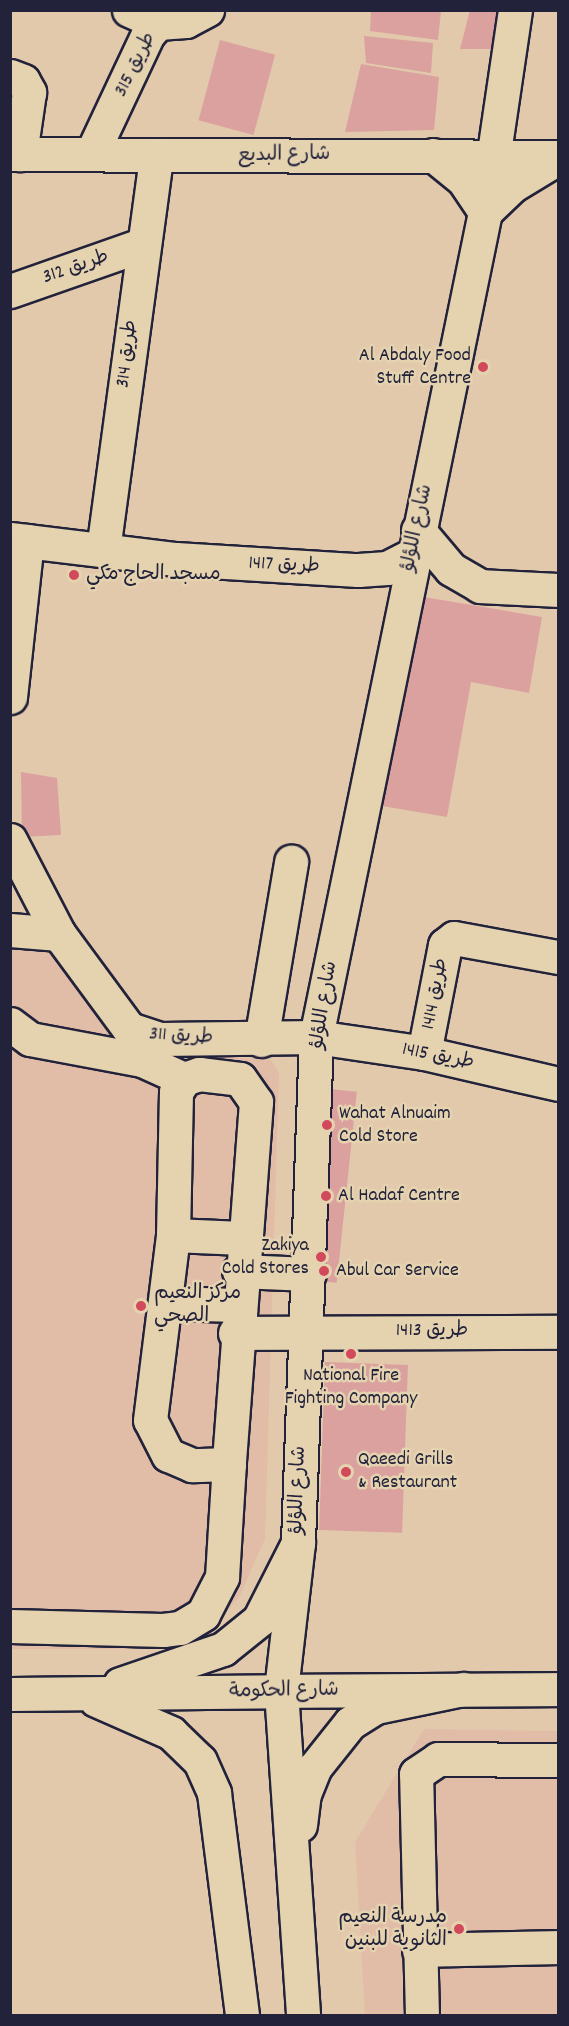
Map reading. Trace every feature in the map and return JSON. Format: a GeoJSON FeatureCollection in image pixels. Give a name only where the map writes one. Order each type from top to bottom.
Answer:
{"type":"FeatureCollection","features":[{"type":"Feature","properties":{"kind":"street","name":"طريق 315"},"geometry":{"type":"LineString","coordinates":[[92,153],[143,17],[186,21],[207,10]]}},
{"type":"Feature","properties":{"kind":"street","name":"شارع اللؤلؤ"},"geometry":{"type":"LineString","coordinates":[[303,2016],[281,1691],[298,1543],[316,1037],[415,543],[485,212],[501,81],[515,10]]}},
{"type":"Feature","properties":{"kind":"street"},"geometry":{"type":"LineString","coordinates":[[10,76],[23,81],[29,92],[15,154]]}},
{"type":"Feature","properties":{"kind":"street"},"geometry":{"type":"LineString","coordinates":[[433,155],[463,179],[485,212],[512,186],[558,157],[525,136],[512,120],[501,81]]}},
{"type":"Feature","properties":{"kind":"street","name":"شارع البديع"},"geometry":{"type":"LineString","coordinates":[[15,154],[92,153],[156,158],[433,155],[558,157]]}},
{"type":"Feature","properties":{"kind":"street","name":"طريق 314"},"geometry":{"type":"LineString","coordinates":[[103,550],[141,245],[156,158]]}},
{"type":"Feature","properties":{"kind":"street","name":"طريق 312"},"geometry":{"type":"LineString","coordinates":[[10,291],[141,245]]}},
{"type":"Feature","properties":{"kind":"street"},"geometry":{"type":"LineString","coordinates":[[10,697],[19,540]]}},
{"type":"Feature","properties":{"kind":"street","name":"طريق 1417"},"geometry":{"type":"LineString","coordinates":[[19,540],[103,550],[358,570],[387,568],[415,543]]}},
{"type":"Feature","properties":{"kind":"street"},"geometry":{"type":"LineString","coordinates":[[415,543],[451,569],[480,586],[558,590]]}},
{"type":"Feature","properties":{"kind":"street","name":"طريق 311"},"geometry":{"type":"LineString","coordinates":[[10,840],[59,934],[129,1029],[160,1039],[261,1040],[316,1037]]}},
{"type":"Feature","properties":{"kind":"street"},"geometry":{"type":"LineString","coordinates":[[261,1040],[291,862]]}},
{"type":"Feature","properties":{"kind":"street"},"geometry":{"type":"LineString","coordinates":[[10,930],[59,934]]}},
{"type":"Feature","properties":{"kind":"street","name":"طريق 1414"},"geometry":{"type":"LineString","coordinates":[[424,1053],[445,945],[454,938],[558,957]]}},
{"type":"Feature","properties":{"kind":"street"},"geometry":{"type":"LineString","coordinates":[[10,1024],[30,1039],[142,1060],[184,1078],[233,1077],[254,1095],[239,1271],[222,1577],[203,1614],[180,1628],[163,1630],[10,1626]]}},
{"type":"Feature","properties":{"kind":"street","name":"طريق 1415"},"geometry":{"type":"LineString","coordinates":[[316,1037],[424,1053],[558,1084]]}},
{"type":"Feature","properties":{"kind":"street"},"geometry":{"type":"LineString","coordinates":[[184,1078],[175,1100],[173,1235],[166,1303],[150,1407],[152,1433],[180,1461],[229,1464]]}},
{"type":"Feature","properties":{"kind":"street"},"geometry":{"type":"LineString","coordinates":[[173,1235],[242,1238]]}},
{"type":"Feature","properties":{"kind":"street"},"geometry":{"type":"LineString","coordinates":[[239,1271],[309,1274]]}},
{"type":"Feature","properties":{"kind":"street","name":"طريق 1413"},"geometry":{"type":"LineString","coordinates":[[166,1303],[236,1319],[304,1330],[558,1332]]}},
{"type":"Feature","properties":{"kind":"street"},"geometry":{"type":"LineString","coordinates":[[84,1695],[223,1649],[258,1620],[298,1543]]}},
{"type":"Feature","properties":{"kind":"street"},"geometry":{"type":"LineString","coordinates":[[293,1890],[304,1794],[332,1743],[376,1707],[463,1689]]}},
{"type":"Feature","properties":{"kind":"street","name":"شارع الحكومة"},"geometry":{"type":"LineString","coordinates":[[10,1694],[558,1689]]}},
{"type":"Feature","properties":{"kind":"street"},"geometry":{"type":"LineString","coordinates":[[84,1695],[171,1733],[200,1761],[214,1793],[242,2016]]}},
{"type":"Feature","properties":{"kind":"street"},"geometry":{"type":"LineString","coordinates":[[422,2016],[415,1783],[422,1766],[438,1759],[558,1760]]}},
{"type":"Feature","properties":{"kind":"street"},"geometry":{"type":"LineString","coordinates":[[419,1950],[558,1947]]}},
{"type":"Feature","properties":{"kind":"shaded area","name":"مركز النعيم الصحي"},"geometry":{"type":"Polygon","coordinates":[[[11,943],[50,947],[113,1040],[130,1050],[271,1060],[279,1073],[265,1539],[239,1598],[214,1625],[171,1649],[11,1649],[11,943]]]}},
{"type":"Feature","properties":{"kind":"shaded area","name":"مدرسة النعيم الثانوية للبنين"},"geometry":{"type":"Polygon","coordinates":[[[424,1729],[558,1731],[558,2015],[365,2015],[355,1842],[424,1729]]]}},
{"type":"Feature","properties":{"kind":"building"},"geometry":{"type":"Polygon","coordinates":[[[371,10],[441,11],[438,40],[370,31],[371,10]]]}},
{"type":"Feature","properties":{"kind":"building"},"geometry":{"type":"Polygon","coordinates":[[[470,10],[504,10],[497,49],[460,49],[470,10]]]}},
{"type":"Feature","properties":{"kind":"building"},"geometry":{"type":"Polygon","coordinates":[[[364,36],[433,43],[431,73],[366,63],[364,36]]]}},
{"type":"Feature","properties":{"kind":"building"},"geometry":{"type":"Polygon","coordinates":[[[220,40],[275,55],[254,135],[199,120],[220,40]]]}},
{"type":"Feature","properties":{"kind":"building"},"geometry":{"type":"Polygon","coordinates":[[[361,64],[439,77],[434,130],[345,132],[361,64]]]}},
{"type":"Feature","properties":{"kind":"building"},"geometry":{"type":"Polygon","coordinates":[[[418,596],[542,617],[529,693],[471,682],[447,817],[382,806],[418,596]]]}},
{"type":"Feature","properties":{"kind":"building"},"geometry":{"type":"Polygon","coordinates":[[[21,772],[57,778],[61,835],[22,837],[21,772]]]}},
{"type":"Feature","properties":{"kind":"building"},"geometry":{"type":"Polygon","coordinates":[[[320,1088],[357,1092],[337,1283],[300,1279],[320,1088]]]}},
{"type":"Feature","properties":{"kind":"building"},"geometry":{"type":"Polygon","coordinates":[[[325,1362],[408,1365],[402,1533],[319,1530],[325,1362]]]}},
{"type":"Feature","properties":{"kind":"place","name":"Al Abdaly Food Stuff Centre"},"geometry":{"type":"Point","coordinates":[483,367]}},
{"type":"Feature","properties":{"kind":"place","name":"مسجد الحاج مكي"},"geometry":{"type":"Point","coordinates":[74,575]}},
{"type":"Feature","properties":{"kind":"place","name":"Wahat Alnuaim Cold Store"},"geometry":{"type":"Point","coordinates":[327,1125]}},
{"type":"Feature","properties":{"kind":"place","name":"Al Hadaf Centre"},"geometry":{"type":"Point","coordinates":[326,1196]}},
{"type":"Feature","properties":{"kind":"place","name":"Zakiya Cold Stores"},"geometry":{"type":"Point","coordinates":[321,1257]}},
{"type":"Feature","properties":{"kind":"place","name":"Abul Car Service"},"geometry":{"type":"Point","coordinates":[324,1271]}},
{"type":"Feature","properties":{"kind":"place","name":"مركز النعيم الصحي"},"geometry":{"type":"Point","coordinates":[141,1306]}},
{"type":"Feature","properties":{"kind":"place","name":"National Fire Fighting Company"},"geometry":{"type":"Point","coordinates":[351,1354]}},
{"type":"Feature","properties":{"kind":"place","name":"Qaeedi Grills & Restaurant"},"geometry":{"type":"Point","coordinates":[346,1472]}},
{"type":"Feature","properties":{"kind":"place","name":"مدرسة النعيم الثانوية للبنين"},"geometry":{"type":"Point","coordinates":[459,1929]}}]}
